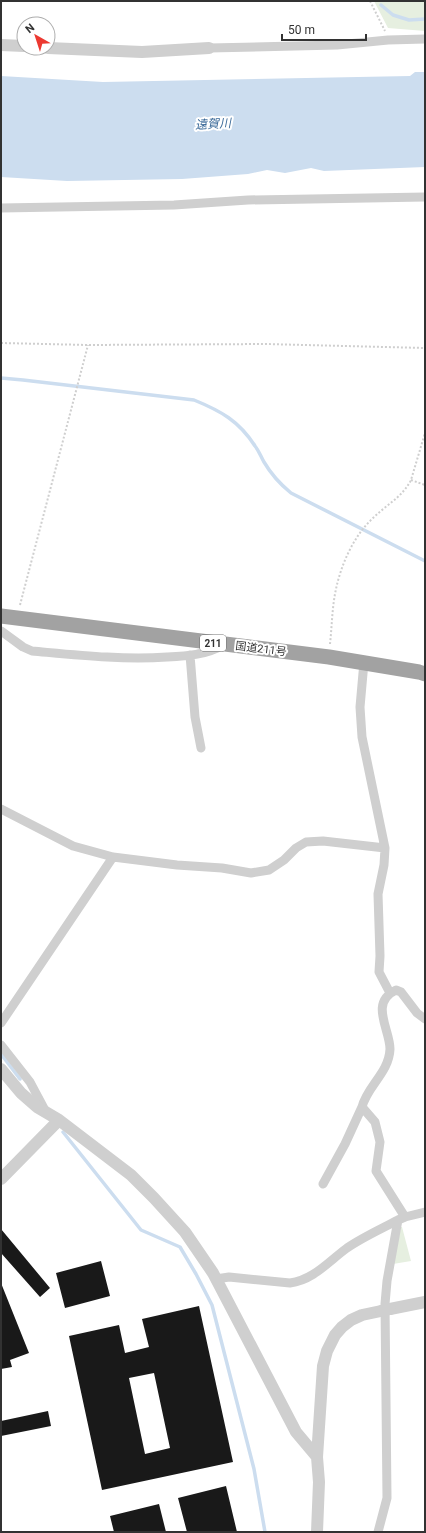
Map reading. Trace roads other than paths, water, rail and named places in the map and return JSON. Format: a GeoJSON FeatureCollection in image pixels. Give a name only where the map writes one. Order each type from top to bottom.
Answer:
{"type":"FeatureCollection","features":[{"type":"Feature","properties":{"kind":"highway","name":"国道211号"},"geometry":{"type":"LineString","coordinates":[[1,616],[329,657],[425,674]]}},
{"type":"Feature","properties":{"kind":"street"},"geometry":{"type":"LineString","coordinates":[[56,48],[142,52],[209,48],[337,45],[388,40],[425,39]]}},
{"type":"Feature","properties":{"kind":"street"},"geometry":{"type":"LineString","coordinates":[[1,45],[16,46]]}},
{"type":"Feature","properties":{"kind":"street"},"geometry":{"type":"LineString","coordinates":[[1,208],[174,206],[248,200],[425,197]]}},
{"type":"Feature","properties":{"kind":"street"},"geometry":{"type":"LineString","coordinates":[[1,631],[23,647],[32,651],[104,657],[148,658],[190,656],[213,650],[225,644]]}},
{"type":"Feature","properties":{"kind":"street"},"geometry":{"type":"LineString","coordinates":[[190,656],[195,717],[201,748]]}},
{"type":"Feature","properties":{"kind":"street"},"geometry":{"type":"LineString","coordinates":[[364,662],[360,707],[362,737],[385,848],[384,865],[378,894],[380,956],[379,972],[390,993]]}},
{"type":"Feature","properties":{"kind":"street"},"geometry":{"type":"LineString","coordinates":[[1,809],[73,846],[113,857],[177,865],[222,868],[251,873],[269,870],[284,860],[296,848],[306,842],[322,841],[385,848]]}},
{"type":"Feature","properties":{"kind":"street"},"geometry":{"type":"LineString","coordinates":[[1,1023],[113,857]]}},
{"type":"Feature","properties":{"kind":"street"},"geometry":{"type":"LineString","coordinates":[[323,1184],[353,1127],[362,1107],[363,1101],[384,1071],[389,1060],[390,1048],[382,1012],[383,1004],[390,993],[396,990],[401,992],[417,1013],[425,1020]]}},
{"type":"Feature","properties":{"kind":"street"},"geometry":{"type":"LineString","coordinates":[[1,1045],[30,1082],[46,1112]]}},
{"type":"Feature","properties":{"kind":"street"},"geometry":{"type":"LineString","coordinates":[[1,1068],[21,1093],[131,1175],[185,1232],[199,1251],[216,1279],[296,1432],[317,1457]]}},
{"type":"Feature","properties":{"kind":"street"},"geometry":{"type":"LineString","coordinates":[[362,1107],[375,1122],[380,1142],[376,1171],[402,1218],[387,1281],[385,1304],[387,1498],[378,1532]]}},
{"type":"Feature","properties":{"kind":"street"},"geometry":{"type":"LineString","coordinates":[[1,1180],[59,1120]]}},
{"type":"Feature","properties":{"kind":"street"},"geometry":{"type":"LineString","coordinates":[[216,1279],[229,1277],[290,1283],[298,1282],[309,1277],[347,1248],[402,1218],[425,1212]]}},
{"type":"Feature","properties":{"kind":"street"},"geometry":{"type":"LineString","coordinates":[[318,1532],[319,1482],[317,1457],[323,1366],[327,1351],[335,1335],[351,1320],[362,1315],[425,1302]]}},
{"type":"Feature","properties":{"kind":"water","name":"遠賀川"},"geometry":{"type":"Polygon","coordinates":[[[415,72],[425,72],[425,167],[324,171],[311,168],[285,173],[267,170],[248,174],[182,179],[67,181],[1,177],[1,76],[103,82],[410,76],[415,72]]]}},
{"type":"Feature","properties":{"kind":"waterway"},"geometry":{"type":"LineString","coordinates":[[381,5],[393,15],[409,20],[425,19]]}},
{"type":"Feature","properties":{"kind":"waterway"},"geometry":{"type":"LineString","coordinates":[[1,378],[194,400],[204,404],[229,418],[243,430],[273,475],[291,493],[425,561]]}},
{"type":"Feature","properties":{"kind":"waterway"},"geometry":{"type":"LineString","coordinates":[[1,1054],[20,1079]]}},
{"type":"Feature","properties":{"kind":"waterway"},"geometry":{"type":"LineString","coordinates":[[63,1132],[141,1230],[180,1247],[212,1305],[254,1469],[265,1532]]}}]}
